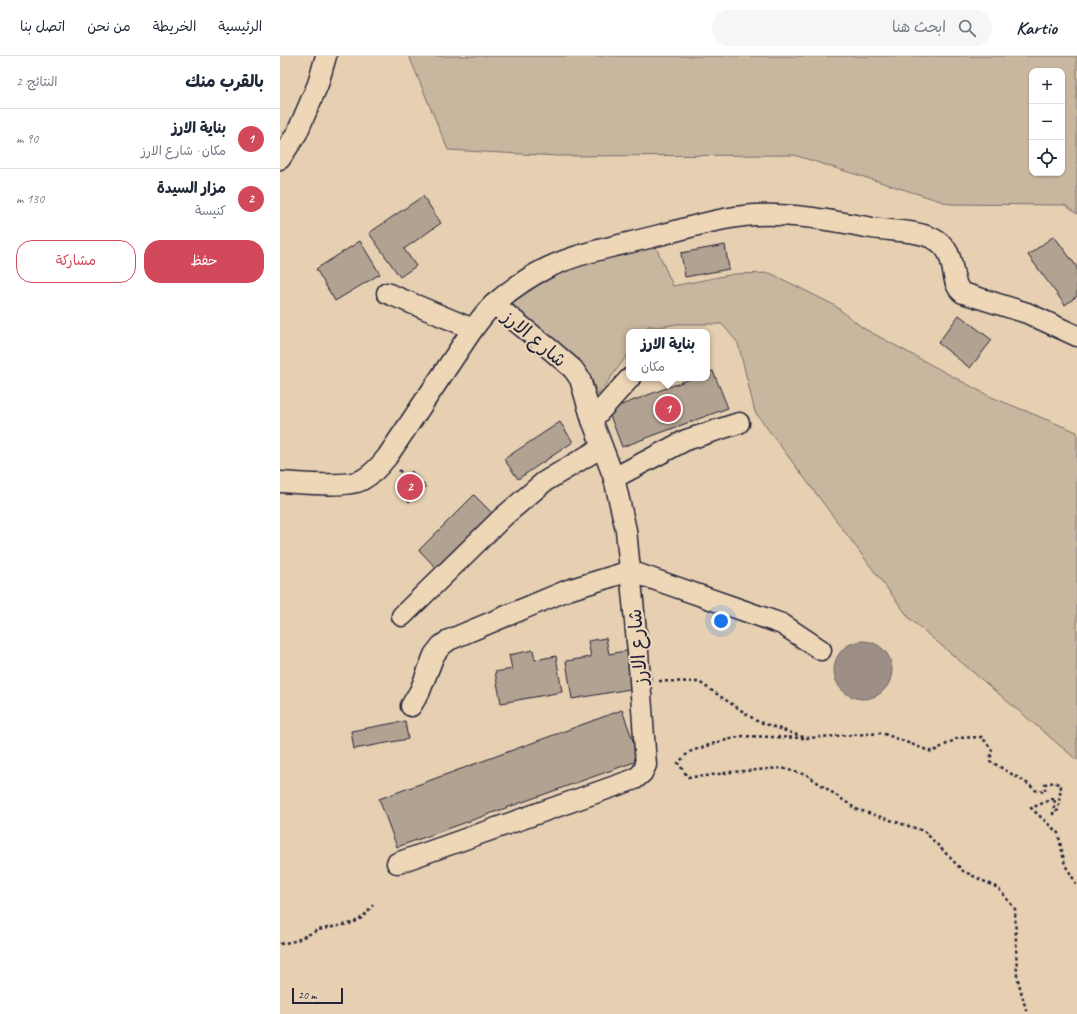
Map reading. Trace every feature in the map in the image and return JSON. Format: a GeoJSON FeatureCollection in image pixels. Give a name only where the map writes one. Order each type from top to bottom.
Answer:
{"type":"FeatureCollection","features":[{"type":"Feature","properties":{"kind":"street"},"geometry":{"type":"LineString","coordinates":[[280,159],[297,133],[318,84],[326,56]]}},
{"type":"Feature","properties":{"kind":"street"},"geometry":{"type":"LineString","coordinates":[[280,482],[349,484],[362,480],[372,473],[387,457],[473,329],[494,304],[547,268],[584,254],[718,220],[784,215],[833,220],[909,232],[932,238],[940,242],[948,251],[953,265],[957,285],[963,293],[1027,313],[1077,336]]}},
{"type":"Feature","properties":{"kind":"street"},"geometry":{"type":"LineString","coordinates":[[387,293],[473,329]]}},
{"type":"Feature","properties":{"kind":"street","name":"شارع الارز"},"geometry":{"type":"LineString","coordinates":[[396,863],[636,779],[642,774],[646,765],[640,680],[626,530],[614,478],[592,420],[580,379],[573,369],[552,350],[494,304]]}},
{"type":"Feature","properties":{"kind":"street"},"geometry":{"type":"LineString","coordinates":[[592,420],[627,381]]}},
{"type":"Feature","properties":{"kind":"street"},"geometry":{"type":"LineString","coordinates":[[614,478],[686,440],[739,423]]}},
{"type":"Feature","properties":{"kind":"street"},"geometry":{"type":"LineString","coordinates":[[402,616],[504,517],[544,482],[602,446]]}},
{"type":"Feature","properties":{"kind":"street"},"geometry":{"type":"LineString","coordinates":[[411,706],[420,692],[434,655],[441,646],[449,640],[568,590],[630,571],[782,624],[821,650]]}},
{"type":"Feature","properties":{"kind":"path"},"geometry":{"type":"LineString","coordinates":[[640,680],[699,682],[757,721],[806,738]]}},
{"type":"Feature","properties":{"kind":"path"},"geometry":{"type":"LineString","coordinates":[[1027,1014],[1018,976],[1015,909],[998,888],[963,871],[924,831],[856,809],[807,775],[782,768],[688,777],[678,763],[689,752],[718,742],[744,736],[806,738],[882,733],[932,752],[958,738],[982,737],[992,750],[990,761],[1030,785],[1034,790],[1045,792],[1045,784],[1055,782],[1061,786],[1058,810],[1053,814],[1055,798],[1031,808],[1058,833],[1065,865],[1077,887]]}},
{"type":"Feature","properties":{"kind":"path"},"geometry":{"type":"LineString","coordinates":[[280,944],[295,941],[318,930],[353,923],[363,917],[373,905]]}},
{"type":"Feature","properties":{"kind":"shaded area"},"geometry":{"type":"Polygon","coordinates":[[[409,56],[1077,56],[1077,214],[1065,205],[950,204],[794,155],[558,156],[448,150],[409,56]]]}},
{"type":"Feature","properties":{"kind":"shaded area"},"geometry":{"type":"Polygon","coordinates":[[[655,245],[673,286],[734,274],[770,273],[834,305],[863,328],[989,396],[1077,432],[1077,760],[910,619],[755,412],[738,343],[722,324],[677,324],[659,327],[648,326],[646,329],[626,329],[626,357],[598,395],[589,372],[511,303],[548,279],[589,262],[655,245]]]}},
{"type":"Feature","properties":{"kind":"shaded area"},"geometry":{"type":"Polygon","coordinates":[[[863,641],[874,643],[887,654],[890,659],[892,670],[890,681],[879,694],[874,697],[863,699],[852,697],[839,686],[836,681],[834,670],[836,659],[847,646],[852,643],[863,641]]]}},
{"type":"Feature","properties":{"kind":"building"},"geometry":{"type":"Polygon","coordinates":[[[423,196],[441,223],[404,249],[416,266],[400,277],[369,233],[423,196]]]}},
{"type":"Feature","properties":{"kind":"building"},"geometry":{"type":"Polygon","coordinates":[[[1054,236],[1077,267],[1077,296],[1065,305],[1028,255],[1054,236]]]}},
{"type":"Feature","properties":{"kind":"building"},"geometry":{"type":"Polygon","coordinates":[[[360,241],[380,274],[335,301],[316,269],[360,241]]]}},
{"type":"Feature","properties":{"kind":"building"},"geometry":{"type":"Polygon","coordinates":[[[725,245],[729,269],[685,277],[681,253],[725,245]]]}},
{"type":"Feature","properties":{"kind":"building"},"geometry":{"type":"Polygon","coordinates":[[[959,315],[992,340],[970,368],[938,343],[959,315]]]}},
{"type":"Feature","properties":{"kind":"building"},"geometry":{"type":"Polygon","coordinates":[[[713,371],[728,408],[622,447],[608,410],[685,381],[710,381],[710,372],[713,371]]]}},
{"type":"Feature","properties":{"kind":"building"},"geometry":{"type":"Polygon","coordinates":[[[560,422],[573,442],[518,479],[504,459],[560,422]]]}},
{"type":"Feature","properties":{"kind":"building"},"geometry":{"type":"Polygon","coordinates":[[[412,471],[426,487],[409,502],[394,486],[412,471]]]}},
{"type":"Feature","properties":{"kind":"building"},"geometry":{"type":"Polygon","coordinates":[[[474,495],[497,518],[441,573],[419,550],[474,495]]]}},
{"type":"Feature","properties":{"kind":"building"},"geometry":{"type":"Polygon","coordinates":[[[606,638],[609,654],[630,650],[636,688],[572,699],[566,661],[591,657],[588,641],[606,638]]]}},
{"type":"Feature","properties":{"kind":"building"},"geometry":{"type":"Polygon","coordinates":[[[533,650],[535,660],[556,656],[562,692],[501,703],[495,672],[512,669],[509,655],[533,650]]]}},
{"type":"Feature","properties":{"kind":"building"},"geometry":{"type":"Polygon","coordinates":[[[622,710],[640,760],[397,847],[379,799],[622,710]]]}},
{"type":"Feature","properties":{"kind":"building"},"geometry":{"type":"Polygon","coordinates":[[[405,721],[408,739],[354,749],[351,731],[405,721]]]}},
{"type":"Feature","properties":{"kind":"place","name":"بناية الارز"},"geometry":{"type":"Point","coordinates":[668,409]}},
{"type":"Feature","properties":{"kind":"place","name":"مزار السيدة"},"geometry":{"type":"Point","coordinates":[410,487]}}]}
